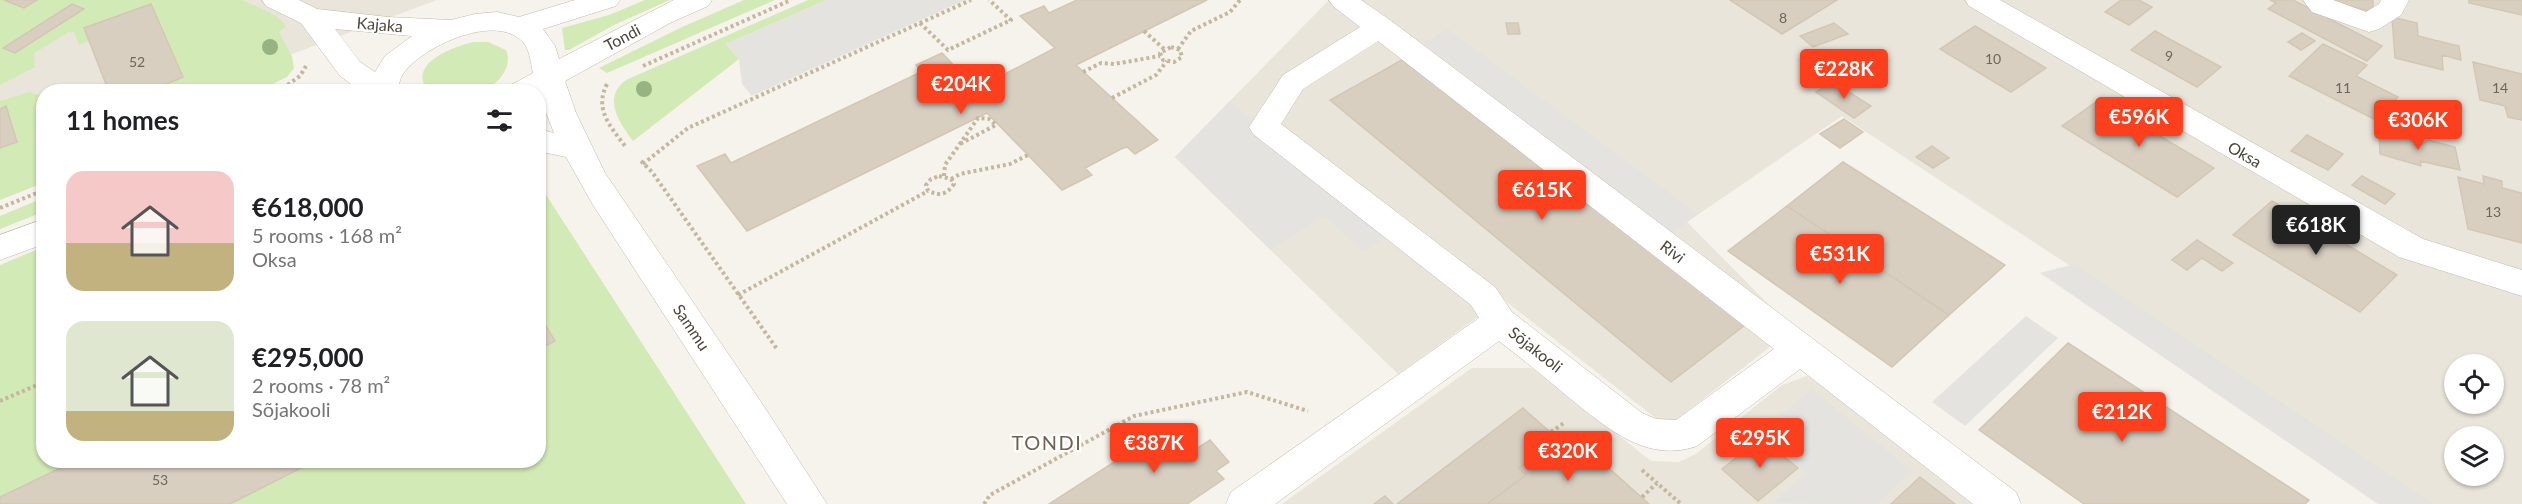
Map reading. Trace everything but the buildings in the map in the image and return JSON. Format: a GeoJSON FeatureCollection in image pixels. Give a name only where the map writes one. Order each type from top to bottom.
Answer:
{"type":"FeatureCollection","features":[{"type":"Feature","properties":{"kind":"street","name":"Kajaka"},"geometry":{"type":"LineString","coordinates":[[276,0],[311,17],[388,27],[448,28]]}},
{"type":"Feature","properties":{"kind":"street"},"geometry":{"type":"LineString","coordinates":[[384,84],[386,77],[398,61],[420,43],[448,28],[501,22],[520,26],[606,0]]}},
{"type":"Feature","properties":{"kind":"street","name":"Tondi"},"geometry":{"type":"LineString","coordinates":[[535,84],[660,17],[698,0]]}},
{"type":"Feature","properties":{"kind":"street","name":"Rivi"},"geometry":{"type":"LineString","coordinates":[[1343,0],[2002,504]]}},
{"type":"Feature","properties":{"kind":"street","name":"Oksa"},"geometry":{"type":"LineString","coordinates":[[1979,0],[2411,248],[2522,284]]}},
{"type":"Feature","properties":{"kind":"street"},"geometry":{"type":"LineString","coordinates":[[2317,0],[2322,6],[2369,23],[2391,9],[2395,0]]}},
{"type":"Feature","properties":{"kind":"street","name":"Kajaka"},"geometry":{"type":"LineString","coordinates":[[311,17],[350,69],[372,84]]}},
{"type":"Feature","properties":{"kind":"street","name":"Sammu"},"geometry":{"type":"LineString","coordinates":[[520,26],[533,35],[541,47],[535,84]]}},
{"type":"Feature","properties":{"kind":"street"},"geometry":{"type":"LineString","coordinates":[[1380,27],[1293,82],[1264,127],[1483,296],[1500,322]]}},
{"type":"Feature","properties":{"kind":"street","name":"Sammu"},"geometry":{"type":"LineString","coordinates":[[546,101],[593,178],[808,504]]}},
{"type":"Feature","properties":{"kind":"street"},"geometry":{"type":"LineString","coordinates":[[546,142],[577,149]]}},
{"type":"Feature","properties":{"kind":"street"},"geometry":{"type":"LineString","coordinates":[[0,248],[36,234]]}},
{"type":"Feature","properties":{"kind":"street","name":"Sõjakooli"},"geometry":{"type":"LineString","coordinates":[[1245,504],[1500,322],[1629,424],[1647,433],[1668,437],[1684,435],[1801,349]]}},
{"type":"Feature","properties":{"kind":"path"},"geometry":{"type":"LineString","coordinates":[[642,66],[792,0]]}},
{"type":"Feature","properties":{"kind":"path"},"geometry":{"type":"LineString","coordinates":[[777,349],[652,172],[642,163],[688,128],[971,0]]}},
{"type":"Feature","properties":{"kind":"path"},"geometry":{"type":"LineString","coordinates":[[920,23],[948,50],[1011,20],[989,0]]}},
{"type":"Feature","properties":{"kind":"path"},"geometry":{"type":"LineString","coordinates":[[1178,49],[1191,32],[1230,12],[1240,0]]}},
{"type":"Feature","properties":{"kind":"path"},"geometry":{"type":"LineString","coordinates":[[1112,98],[1156,75],[1167,62],[1180,59],[1182,52],[1178,49],[1164,49],[1144,32]]}},
{"type":"Feature","properties":{"kind":"path"},"geometry":{"type":"LineString","coordinates":[[1160,56],[1164,49]]}},
{"type":"Feature","properties":{"kind":"path"},"geometry":{"type":"LineString","coordinates":[[1160,56],[1167,62]]}},
{"type":"Feature","properties":{"kind":"path"},"geometry":{"type":"LineString","coordinates":[[1083,72],[1101,63],[1114,64],[1160,56]]}},
{"type":"Feature","properties":{"kind":"path"},"geometry":{"type":"LineString","coordinates":[[289,84],[300,76],[308,62]]}},
{"type":"Feature","properties":{"kind":"path"},"geometry":{"type":"LineString","coordinates":[[609,81],[600,95],[601,110],[625,146]]}},
{"type":"Feature","properties":{"kind":"path"},"geometry":{"type":"LineString","coordinates":[[944,176],[945,165],[978,118],[989,119],[996,125],[960,144]]}},
{"type":"Feature","properties":{"kind":"path"},"geometry":{"type":"LineString","coordinates":[[951,179],[960,174],[1010,164],[1028,155]]}},
{"type":"Feature","properties":{"kind":"path"},"geometry":{"type":"LineString","coordinates":[[944,176],[951,179],[954,184],[947,193],[938,195],[928,191],[926,185],[931,179],[944,176]]}},
{"type":"Feature","properties":{"kind":"path"},"geometry":{"type":"LineString","coordinates":[[738,295],[928,191]]}},
{"type":"Feature","properties":{"kind":"path"},"geometry":{"type":"LineString","coordinates":[[0,207],[36,193]]}},
{"type":"Feature","properties":{"kind":"path"},"geometry":{"type":"LineString","coordinates":[[0,401],[36,385]]}},
{"type":"Feature","properties":{"kind":"path"},"geometry":{"type":"LineString","coordinates":[[984,504],[990,495],[1134,416],[1247,392],[1312,412]]}},
{"type":"Feature","properties":{"kind":"path"},"geometry":{"type":"LineString","coordinates":[[1642,497],[1657,483],[1681,504]]}},
{"type":"Feature","properties":{"kind":"shaded area"},"geometry":{"type":"Polygon","coordinates":[[[0,0],[437,0],[212,84],[36,84],[36,153],[0,166],[0,0]]]}},
{"type":"Feature","properties":{"kind":"shaded area"},"geometry":{"type":"Polygon","coordinates":[[[827,0],[965,0],[752,96],[742,84],[739,59],[726,44],[827,0]]]}},
{"type":"Feature","properties":{"kind":"shaded area"},"geometry":{"type":"Polygon","coordinates":[[[1329,0],[2522,0],[2522,504],[2432,504],[1842,116],[1687,222],[1793,329],[1667,427],[1503,299],[1398,374],[1175,157],[1329,0]]]}},
{"type":"Feature","properties":{"kind":"shaded area"},"geometry":{"type":"Polygon","coordinates":[[[1448,29],[1698,214],[1672,234],[1423,43],[1448,29]]]}},
{"type":"Feature","properties":{"kind":"shaded area"},"geometry":{"type":"Polygon","coordinates":[[[1230,101],[1385,238],[1363,251],[1324,216],[1271,250],[1175,157],[1230,101]]]}},
{"type":"Feature","properties":{"kind":"shaded area"},"geometry":{"type":"Polygon","coordinates":[[[2075,264],[2434,504],[2378,504],[2040,273],[2075,264]]]}},
{"type":"Feature","properties":{"kind":"shaded area"},"geometry":{"type":"Polygon","coordinates":[[[2026,316],[2058,338],[1965,426],[1932,402],[2026,316]]]}},
{"type":"Feature","properties":{"kind":"shaded area"},"geometry":{"type":"Polygon","coordinates":[[[1472,368],[1533,368],[1651,461],[1679,462],[1697,453],[1782,385],[1807,376],[1835,387],[1986,504],[1282,504],[1472,368]]]}},
{"type":"Feature","properties":{"kind":"shaded area"},"geometry":{"type":"Polygon","coordinates":[[[1812,389],[1912,471],[1878,504],[1772,503],[1807,473],[1758,434],[1812,389]]]}},
{"type":"Feature","properties":{"kind":"green space"},"geometry":{"type":"Polygon","coordinates":[[[0,0],[242,0],[272,14],[286,26],[279,32],[292,57],[294,68],[287,77],[272,84],[165,84],[183,77],[151,4],[79,45],[74,32],[69,32],[34,53],[35,67],[0,85],[0,0]]]}},
{"type":"Feature","properties":{"kind":"green space"},"geometry":{"type":"Polygon","coordinates":[[[645,0],[670,0],[565,50],[562,28],[609,15],[645,0]]]}},
{"type":"Feature","properties":{"kind":"green space"},"geometry":{"type":"Polygon","coordinates":[[[744,0],[775,0],[607,73],[599,68],[680,28],[744,0]]]}},
{"type":"Feature","properties":{"kind":"green space"},"geometry":{"type":"Polygon","coordinates":[[[808,0],[827,0],[726,44],[739,59],[633,141],[618,118],[614,102],[615,94],[626,80],[808,0]]]}},
{"type":"Feature","properties":{"kind":"green space"},"geometry":{"type":"Polygon","coordinates":[[[474,42],[488,42],[506,50],[508,57],[505,70],[494,84],[424,84],[423,73],[428,65],[435,58],[474,42]]]}},
{"type":"Feature","properties":{"kind":"green space"},"geometry":{"type":"Polygon","coordinates":[[[29,92],[36,94],[36,186],[0,200],[0,101],[29,92]]]}},
{"type":"Feature","properties":{"kind":"green space"},"geometry":{"type":"Polygon","coordinates":[[[546,195],[746,504],[230,504],[303,468],[546,468],[546,346],[555,341],[546,325],[546,195]]]}},
{"type":"Feature","properties":{"kind":"green space"},"geometry":{"type":"Polygon","coordinates":[[[36,201],[36,215],[0,229],[0,216],[36,201]]]}},
{"type":"Feature","properties":{"kind":"green space"},"geometry":{"type":"Polygon","coordinates":[[[36,250],[36,468],[62,468],[0,497],[0,265],[36,250]]]}},
{"type":"Feature","properties":{"kind":"district","name":"TONDI"},"geometry":{"type":"Point","coordinates":[1047,442]}}]}
